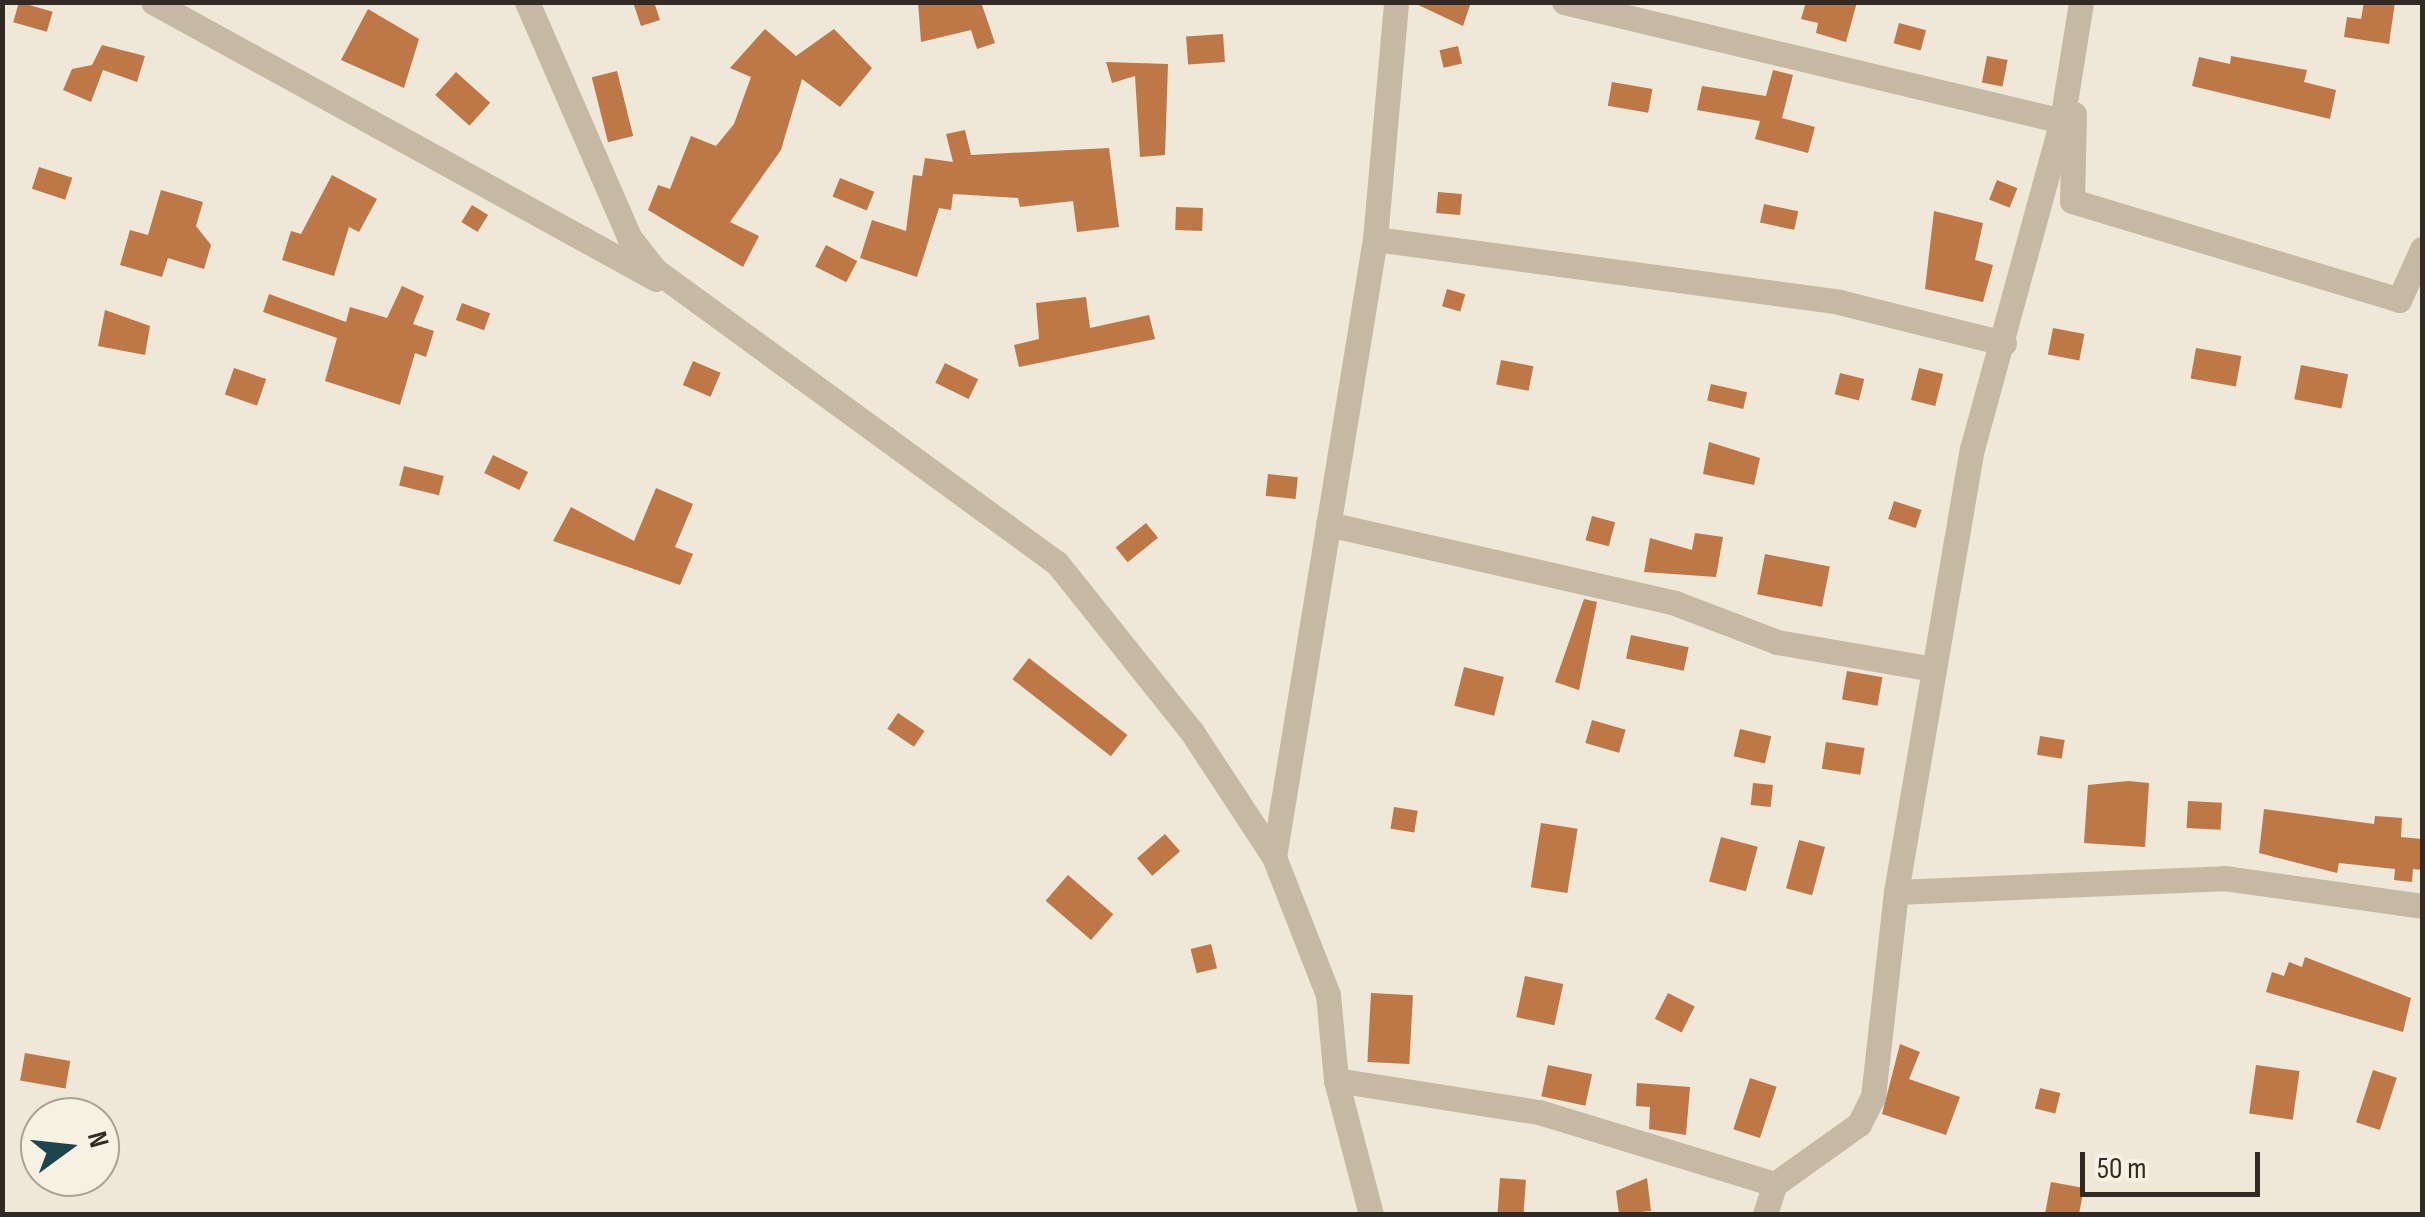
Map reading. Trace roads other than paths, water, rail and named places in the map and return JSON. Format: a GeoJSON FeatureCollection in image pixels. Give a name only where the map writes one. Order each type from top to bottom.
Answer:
{"type":"FeatureCollection","features":[{"type":"Feature","properties":{"kind":"street"},"geometry":{"type":"LineString","coordinates":[[153,2],[691,298],[1056,563],[1192,732],[1274,857],[1328,995],[1336,1080],[1371,1214]]}},
{"type":"Feature","properties":{"kind":"street"},"geometry":{"type":"LineString","coordinates":[[527,2],[629,237],[691,298]]}},
{"type":"Feature","properties":{"kind":"street"},"geometry":{"type":"LineString","coordinates":[[1274,857],[1375,239],[1396,2]]}},
{"type":"Feature","properties":{"kind":"street"},"geometry":{"type":"LineString","coordinates":[[1564,2],[2062,120]]}},
{"type":"Feature","properties":{"kind":"street"},"geometry":{"type":"LineString","coordinates":[[1765,1214],[1775,1184],[1859,1124],[1873,1097],[1896,892],[1972,449],[2062,120],[2081,2]]}},
{"type":"Feature","properties":{"kind":"street"},"geometry":{"type":"LineString","coordinates":[[2075,40],[2072,201],[2399,300],[2422,249]]}},
{"type":"Feature","properties":{"kind":"street"},"geometry":{"type":"LineString","coordinates":[[1375,239],[1839,302],[2004,343]]}},
{"type":"Feature","properties":{"kind":"street"},"geometry":{"type":"LineString","coordinates":[[1328,524],[1660,599],[1777,642],[1934,670]]}},
{"type":"Feature","properties":{"kind":"street"},"geometry":{"type":"LineString","coordinates":[[1896,892],[2224,878],[2422,906]]}},
{"type":"Feature","properties":{"kind":"street"},"geometry":{"type":"LineString","coordinates":[[1336,1080],[1539,1112],[1775,1184]]}}]}
